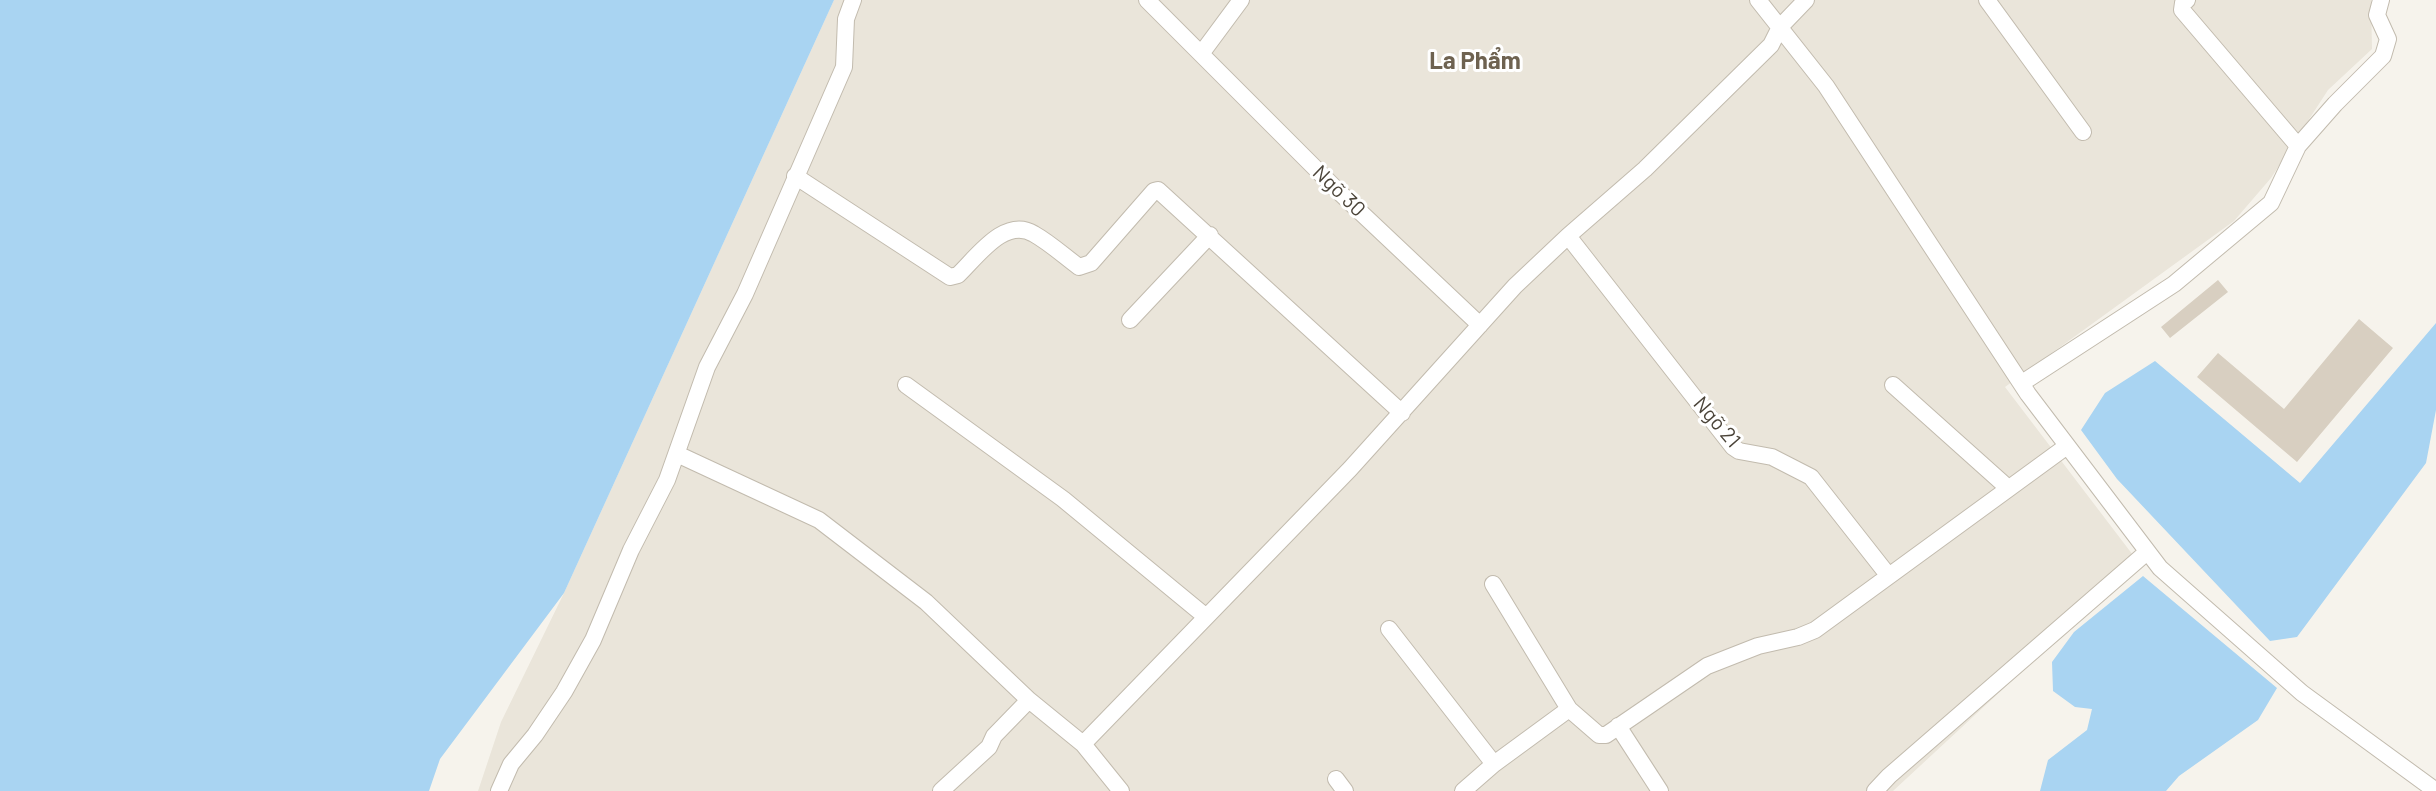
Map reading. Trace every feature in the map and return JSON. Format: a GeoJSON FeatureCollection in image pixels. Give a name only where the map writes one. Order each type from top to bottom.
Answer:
{"type":"FeatureCollection","features":[{"type":"Feature","properties":{"kind":"street"},"geometry":{"type":"LineString","coordinates":[[499,791],[511,764],[535,735],[564,692],[593,640],[631,550],[677,454],[707,367],[745,294],[844,67],[846,19],[853,0]]}},
{"type":"Feature","properties":{"kind":"street","name":"Ngõ 30"},"geometry":{"type":"LineString","coordinates":[[1147,0],[1391,242],[1480,325]]}},
{"type":"Feature","properties":{"kind":"street"},"geometry":{"type":"LineString","coordinates":[[1201,54],[1241,0]]}},
{"type":"Feature","properties":{"kind":"street"},"geometry":{"type":"LineString","coordinates":[[1758,0],[1826,86],[2022,383],[2160,568],[2302,693],[2436,791]]}},
{"type":"Feature","properties":{"kind":"street"},"geometry":{"type":"LineString","coordinates":[[1083,744],[1402,413],[1515,286],[1567,236],[1645,169],[1771,45],[1780,27],[1805,0]]}},
{"type":"Feature","properties":{"kind":"street"},"geometry":{"type":"LineString","coordinates":[[1987,0],[2083,132]]}},
{"type":"Feature","properties":{"kind":"street"},"geometry":{"type":"LineString","coordinates":[[2187,0],[2182,9],[2298,146]]}},
{"type":"Feature","properties":{"kind":"street"},"geometry":{"type":"LineString","coordinates":[[2022,383],[2174,284],[2271,203],[2298,146],[2383,56],[2388,39],[2377,15],[2381,0]]}},
{"type":"Feature","properties":{"kind":"street"},"geometry":{"type":"LineString","coordinates":[[795,176],[950,278],[958,275],[1004,232],[1018,229],[1034,233],[1079,267],[1087,265],[1157,190],[1210,235],[1402,413]]}},
{"type":"Feature","properties":{"kind":"street"},"geometry":{"type":"LineString","coordinates":[[1130,320],[1210,235]]}},
{"type":"Feature","properties":{"kind":"street","name":"Ngõ 21"},"geometry":{"type":"LineString","coordinates":[[1567,236],[1733,447],[1739,451],[1772,457],[1811,477],[1888,575]]}},
{"type":"Feature","properties":{"kind":"street"},"geometry":{"type":"LineString","coordinates":[[906,385],[1063,499],[1205,616]]}},
{"type":"Feature","properties":{"kind":"street"},"geometry":{"type":"LineString","coordinates":[[1894,385],[2007,487]]}},
{"type":"Feature","properties":{"kind":"street"},"geometry":{"type":"LineString","coordinates":[[1493,584],[1569,709],[1599,735],[1606,735],[1707,666],[1758,646],[1798,637],[1815,630],[2007,487],[2067,446]]}},
{"type":"Feature","properties":{"kind":"street"},"geometry":{"type":"LineString","coordinates":[[677,454],[819,520],[926,602],[1029,700],[1083,744],[1121,791]]}},
{"type":"Feature","properties":{"kind":"street"},"geometry":{"type":"LineString","coordinates":[[1875,791],[1977,698],[2147,552]]}},
{"type":"Feature","properties":{"kind":"street"},"geometry":{"type":"LineString","coordinates":[[1390,629],[1494,764]]}},
{"type":"Feature","properties":{"kind":"street"},"geometry":{"type":"LineString","coordinates":[[941,791],[989,747],[994,736],[1029,700]]}},
{"type":"Feature","properties":{"kind":"street"},"geometry":{"type":"LineString","coordinates":[[1463,791],[1494,764],[1569,709]]}},
{"type":"Feature","properties":{"kind":"street"},"geometry":{"type":"LineString","coordinates":[[1618,726],[1660,791]]}},
{"type":"Feature","properties":{"kind":"shaded area"},"geometry":{"type":"Polygon","coordinates":[[[834,0],[2371,0],[2372,49],[2328,90],[2271,178],[2234,221],[2005,387],[2139,563],[1893,791],[478,791],[501,722],[564,593],[834,0]]]}},
{"type":"Feature","properties":{"kind":"water"},"geometry":{"type":"Polygon","coordinates":[[[0,0],[834,0],[564,593],[440,759],[429,791],[0,791],[0,0]]]}},
{"type":"Feature","properties":{"kind":"water"},"geometry":{"type":"Polygon","coordinates":[[[2436,323],[2436,410],[2426,463],[2297,637],[2270,641],[2117,479],[2081,430],[2105,393],[2155,361],[2300,483],[2436,323]]]}},
{"type":"Feature","properties":{"kind":"water"},"geometry":{"type":"Polygon","coordinates":[[[2143,576],[2277,688],[2258,720],[2179,776],[2166,791],[2040,791],[2048,760],[2087,730],[2092,709],[2075,707],[2053,691],[2052,662],[2074,632],[2143,576]]]}},
{"type":"Feature","properties":{"kind":"building"},"geometry":{"type":"Polygon","coordinates":[[[2218,280],[2228,292],[2170,338],[2161,327],[2218,280]]]}},
{"type":"Feature","properties":{"kind":"building"},"geometry":{"type":"Polygon","coordinates":[[[2359,319],[2393,348],[2297,462],[2197,377],[2218,353],[2284,409],[2359,319]]]}},
{"type":"Feature","properties":{"kind":"district","name":"La Phẩm"},"geometry":{"type":"Point","coordinates":[1475,61]}}]}
